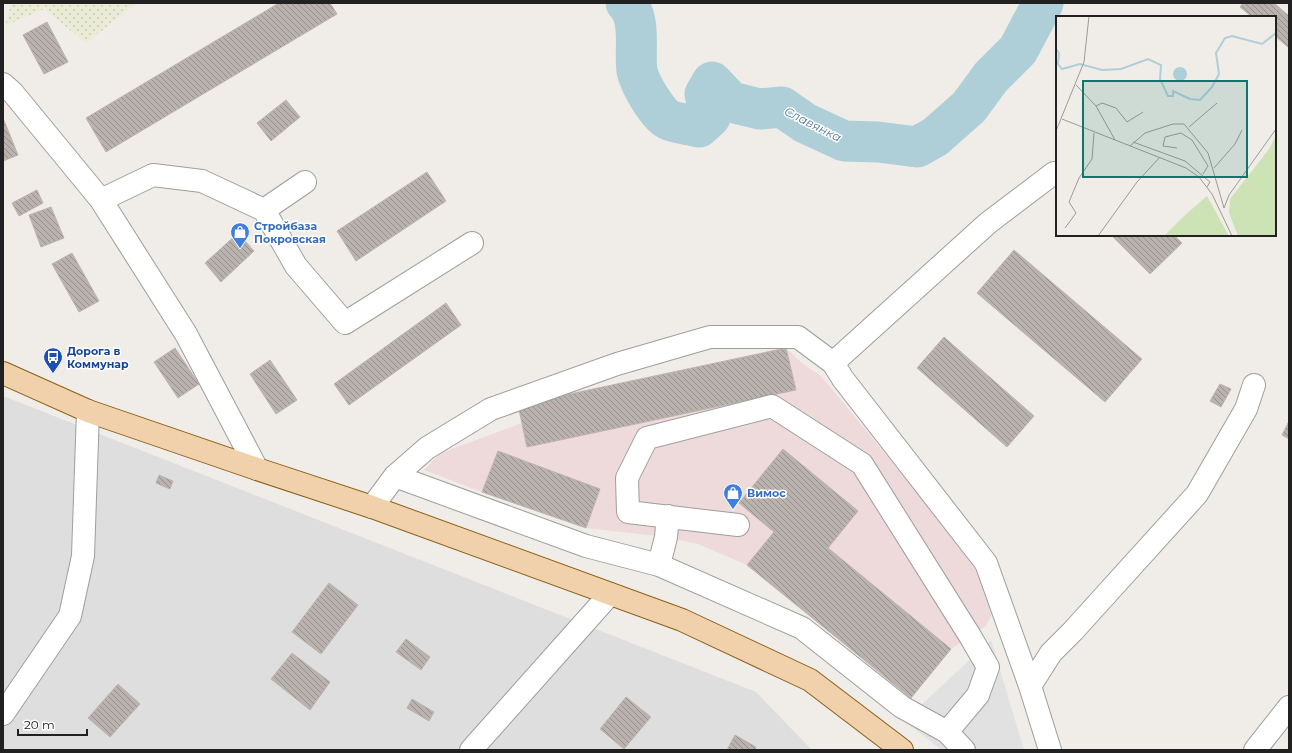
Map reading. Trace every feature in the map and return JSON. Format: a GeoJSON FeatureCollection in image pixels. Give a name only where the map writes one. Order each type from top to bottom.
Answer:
{"type":"FeatureCollection","features":[{"type":"Feature","properties":{"kind":"main road"},"geometry":{"type":"LineString","coordinates":[[3,373],[88,410],[257,469],[372,507],[682,620],[810,680],[902,750]]}},
{"type":"Feature","properties":{"kind":"street"},"geometry":{"type":"LineString","coordinates":[[3,84],[13,93],[101,200],[186,334],[257,469]]}},
{"type":"Feature","properties":{"kind":"street"},"geometry":{"type":"LineString","coordinates":[[833,363],[988,223],[1054,172]]}},
{"type":"Feature","properties":{"kind":"street"},"geometry":{"type":"LineString","coordinates":[[101,200],[153,175],[202,181],[264,210],[296,266],[345,324],[472,243]]}},
{"type":"Feature","properties":{"kind":"street"},"geometry":{"type":"LineString","coordinates":[[264,210],[305,182]]}},
{"type":"Feature","properties":{"kind":"street"},"geometry":{"type":"LineString","coordinates":[[372,507],[395,476],[427,448],[491,409],[617,364],[710,337],[798,337],[833,363],[848,385],[986,563],[1030,686],[1050,750]]}},
{"type":"Feature","properties":{"kind":"street"},"geometry":{"type":"LineString","coordinates":[[1030,686],[1051,653],[1073,631],[1197,494],[1246,409],[1254,385]]}},
{"type":"Feature","properties":{"kind":"street"},"geometry":{"type":"LineString","coordinates":[[738,525],[628,512],[627,478],[647,438],[772,406],[862,464],[988,667],[978,696],[947,732]]}},
{"type":"Feature","properties":{"kind":"street"},"geometry":{"type":"LineString","coordinates":[[3,714],[70,616],[83,556],[88,410]]}},
{"type":"Feature","properties":{"kind":"street"},"geometry":{"type":"LineString","coordinates":[[395,476],[586,546],[659,565],[802,628],[902,707],[947,732],[964,750]]}},
{"type":"Feature","properties":{"kind":"street"},"geometry":{"type":"LineString","coordinates":[[659,565],[666,537],[668,516]]}},
{"type":"Feature","properties":{"kind":"street"},"geometry":{"type":"LineString","coordinates":[[471,750],[610,594]]}},
{"type":"Feature","properties":{"kind":"street"},"geometry":{"type":"LineString","coordinates":[[1255,750],[1289,707]]}},
{"type":"Feature","properties":{"kind":"shaded area","name":"Вимос"},"geometry":{"type":"Polygon","coordinates":[[[786,348],[802,363],[822,377],[969,556],[994,610],[986,626],[951,649],[911,698],[747,565],[698,544],[666,537],[586,528],[424,470],[441,453],[522,423],[518,405],[786,348]]]}},
{"type":"Feature","properties":{"kind":"shaded area"},"geometry":{"type":"Polygon","coordinates":[[[3,396],[756,692],[812,750],[3,750],[3,396]]]}},
{"type":"Feature","properties":{"kind":"shaded area"},"geometry":{"type":"Polygon","coordinates":[[[991,640],[1024,750],[942,750],[904,721],[991,640]]]}},
{"type":"Feature","properties":{"kind":"green space"},"geometry":{"type":"Polygon","coordinates":[[[11,3],[137,3],[86,43],[44,9],[5,26],[11,3]]]}},
{"type":"Feature","properties":{"kind":"building"},"geometry":{"type":"Polygon","coordinates":[[[279,3],[330,3],[337,14],[106,152],[86,118],[279,3]]]}},
{"type":"Feature","properties":{"kind":"building"},"geometry":{"type":"Polygon","coordinates":[[[1243,3],[1274,3],[1289,16],[1289,48],[1276,37],[1276,16],[1251,16],[1240,7],[1243,3]]]}},
{"type":"Feature","properties":{"kind":"building"},"geometry":{"type":"Polygon","coordinates":[[[47,22],[68,62],[44,74],[23,35],[47,22]]]}},
{"type":"Feature","properties":{"kind":"building"},"geometry":{"type":"Polygon","coordinates":[[[286,100],[300,117],[271,141],[257,123],[286,100]]]}},
{"type":"Feature","properties":{"kind":"building"},"geometry":{"type":"Polygon","coordinates":[[[3,118],[18,155],[3,161],[3,118]]]}},
{"type":"Feature","properties":{"kind":"building"},"geometry":{"type":"Polygon","coordinates":[[[427,172],[446,201],[356,261],[337,231],[427,172]]]}},
{"type":"Feature","properties":{"kind":"building"},"geometry":{"type":"Polygon","coordinates":[[[37,190],[43,203],[19,216],[12,203],[37,190]]]}},
{"type":"Feature","properties":{"kind":"building"},"geometry":{"type":"Polygon","coordinates":[[[51,207],[64,238],[41,247],[29,215],[51,207]]]}},
{"type":"Feature","properties":{"kind":"building"},"geometry":{"type":"Polygon","coordinates":[[[238,233],[254,251],[221,282],[205,263],[238,233]]]}},
{"type":"Feature","properties":{"kind":"building"},"geometry":{"type":"Polygon","coordinates":[[[1112,236],[1175,236],[1182,243],[1150,274],[1112,236]]]}},
{"type":"Feature","properties":{"kind":"building"},"geometry":{"type":"Polygon","coordinates":[[[1014,250],[1142,359],[1105,402],[977,293],[1014,250]]]}},
{"type":"Feature","properties":{"kind":"building"},"geometry":{"type":"Polygon","coordinates":[[[72,253],[99,301],[79,312],[52,264],[72,253]]]}},
{"type":"Feature","properties":{"kind":"building"},"geometry":{"type":"Polygon","coordinates":[[[446,303],[461,325],[349,405],[334,384],[446,303]]]}},
{"type":"Feature","properties":{"kind":"building"},"geometry":{"type":"Polygon","coordinates":[[[944,337],[1034,416],[1007,447],[917,368],[944,337]]]}},
{"type":"Feature","properties":{"kind":"building"},"geometry":{"type":"Polygon","coordinates":[[[175,348],[199,384],[178,398],[154,362],[175,348]]]}},
{"type":"Feature","properties":{"kind":"building"},"geometry":{"type":"Polygon","coordinates":[[[786,348],[796,390],[527,447],[518,405],[786,348]]]}},
{"type":"Feature","properties":{"kind":"building"},"geometry":{"type":"Polygon","coordinates":[[[270,360],[297,400],[276,414],[250,374],[270,360]]]}},
{"type":"Feature","properties":{"kind":"building"},"geometry":{"type":"Polygon","coordinates":[[[1220,384],[1231,389],[1221,407],[1210,401],[1220,384]]]}},
{"type":"Feature","properties":{"kind":"building"},"geometry":{"type":"Polygon","coordinates":[[[1289,421],[1289,439],[1282,435],[1289,421]]]}},
{"type":"Feature","properties":{"kind":"building"},"geometry":{"type":"Polygon","coordinates":[[[783,449],[858,511],[828,548],[951,649],[911,698],[747,565],[774,532],[739,503],[783,449]]]}},
{"type":"Feature","properties":{"kind":"building"},"geometry":{"type":"Polygon","coordinates":[[[498,451],[600,489],[586,528],[482,492],[498,451]]]}},
{"type":"Feature","properties":{"kind":"building"},"geometry":{"type":"Polygon","coordinates":[[[159,475],[173,481],[170,489],[156,483],[159,475]]]}},
{"type":"Feature","properties":{"kind":"building"},"geometry":{"type":"Polygon","coordinates":[[[329,583],[358,605],[321,654],[292,632],[329,583]]]}},
{"type":"Feature","properties":{"kind":"building"},"geometry":{"type":"Polygon","coordinates":[[[406,639],[430,657],[421,670],[396,652],[406,639]]]}},
{"type":"Feature","properties":{"kind":"building"},"geometry":{"type":"Polygon","coordinates":[[[292,653],[330,682],[310,710],[271,679],[292,653]]]}},
{"type":"Feature","properties":{"kind":"building"},"geometry":{"type":"Polygon","coordinates":[[[118,684],[140,704],[110,737],[88,718],[118,684]]]}},
{"type":"Feature","properties":{"kind":"building"},"geometry":{"type":"Polygon","coordinates":[[[626,697],[651,717],[624,749],[600,729],[626,697]]]}},
{"type":"Feature","properties":{"kind":"building"},"geometry":{"type":"Polygon","coordinates":[[[412,699],[434,712],[429,721],[407,708],[412,699]]]}},
{"type":"Feature","properties":{"kind":"building"},"geometry":{"type":"Polygon","coordinates":[[[735,735],[756,747],[755,750],[727,750],[735,735]]]}},
{"type":"Feature","properties":{"kind":"waterway","name":"Славянка"},"geometry":{"type":"LineString","coordinates":[[626,3],[631,10],[636,26],[636,63],[639,77],[645,91],[654,105],[659,112],[669,120],[699,127],[710,117],[705,94],[712,82],[731,102],[760,109],[782,107],[805,123],[844,141],[878,142],[917,147],[935,137],[969,107],[991,77],[1018,50],[1043,3]]}},
{"type":"Feature","properties":{"kind":"place","name":"Стройбаза Покровская"},"geometry":{"type":"Point","coordinates":[240,249]}},
{"type":"Feature","properties":{"kind":"place","name":"Дорога в Коммунар"},"geometry":{"type":"Point","coordinates":[53,374]}},
{"type":"Feature","properties":{"kind":"place","name":"Вимос"},"geometry":{"type":"Point","coordinates":[733,510]}}]}
